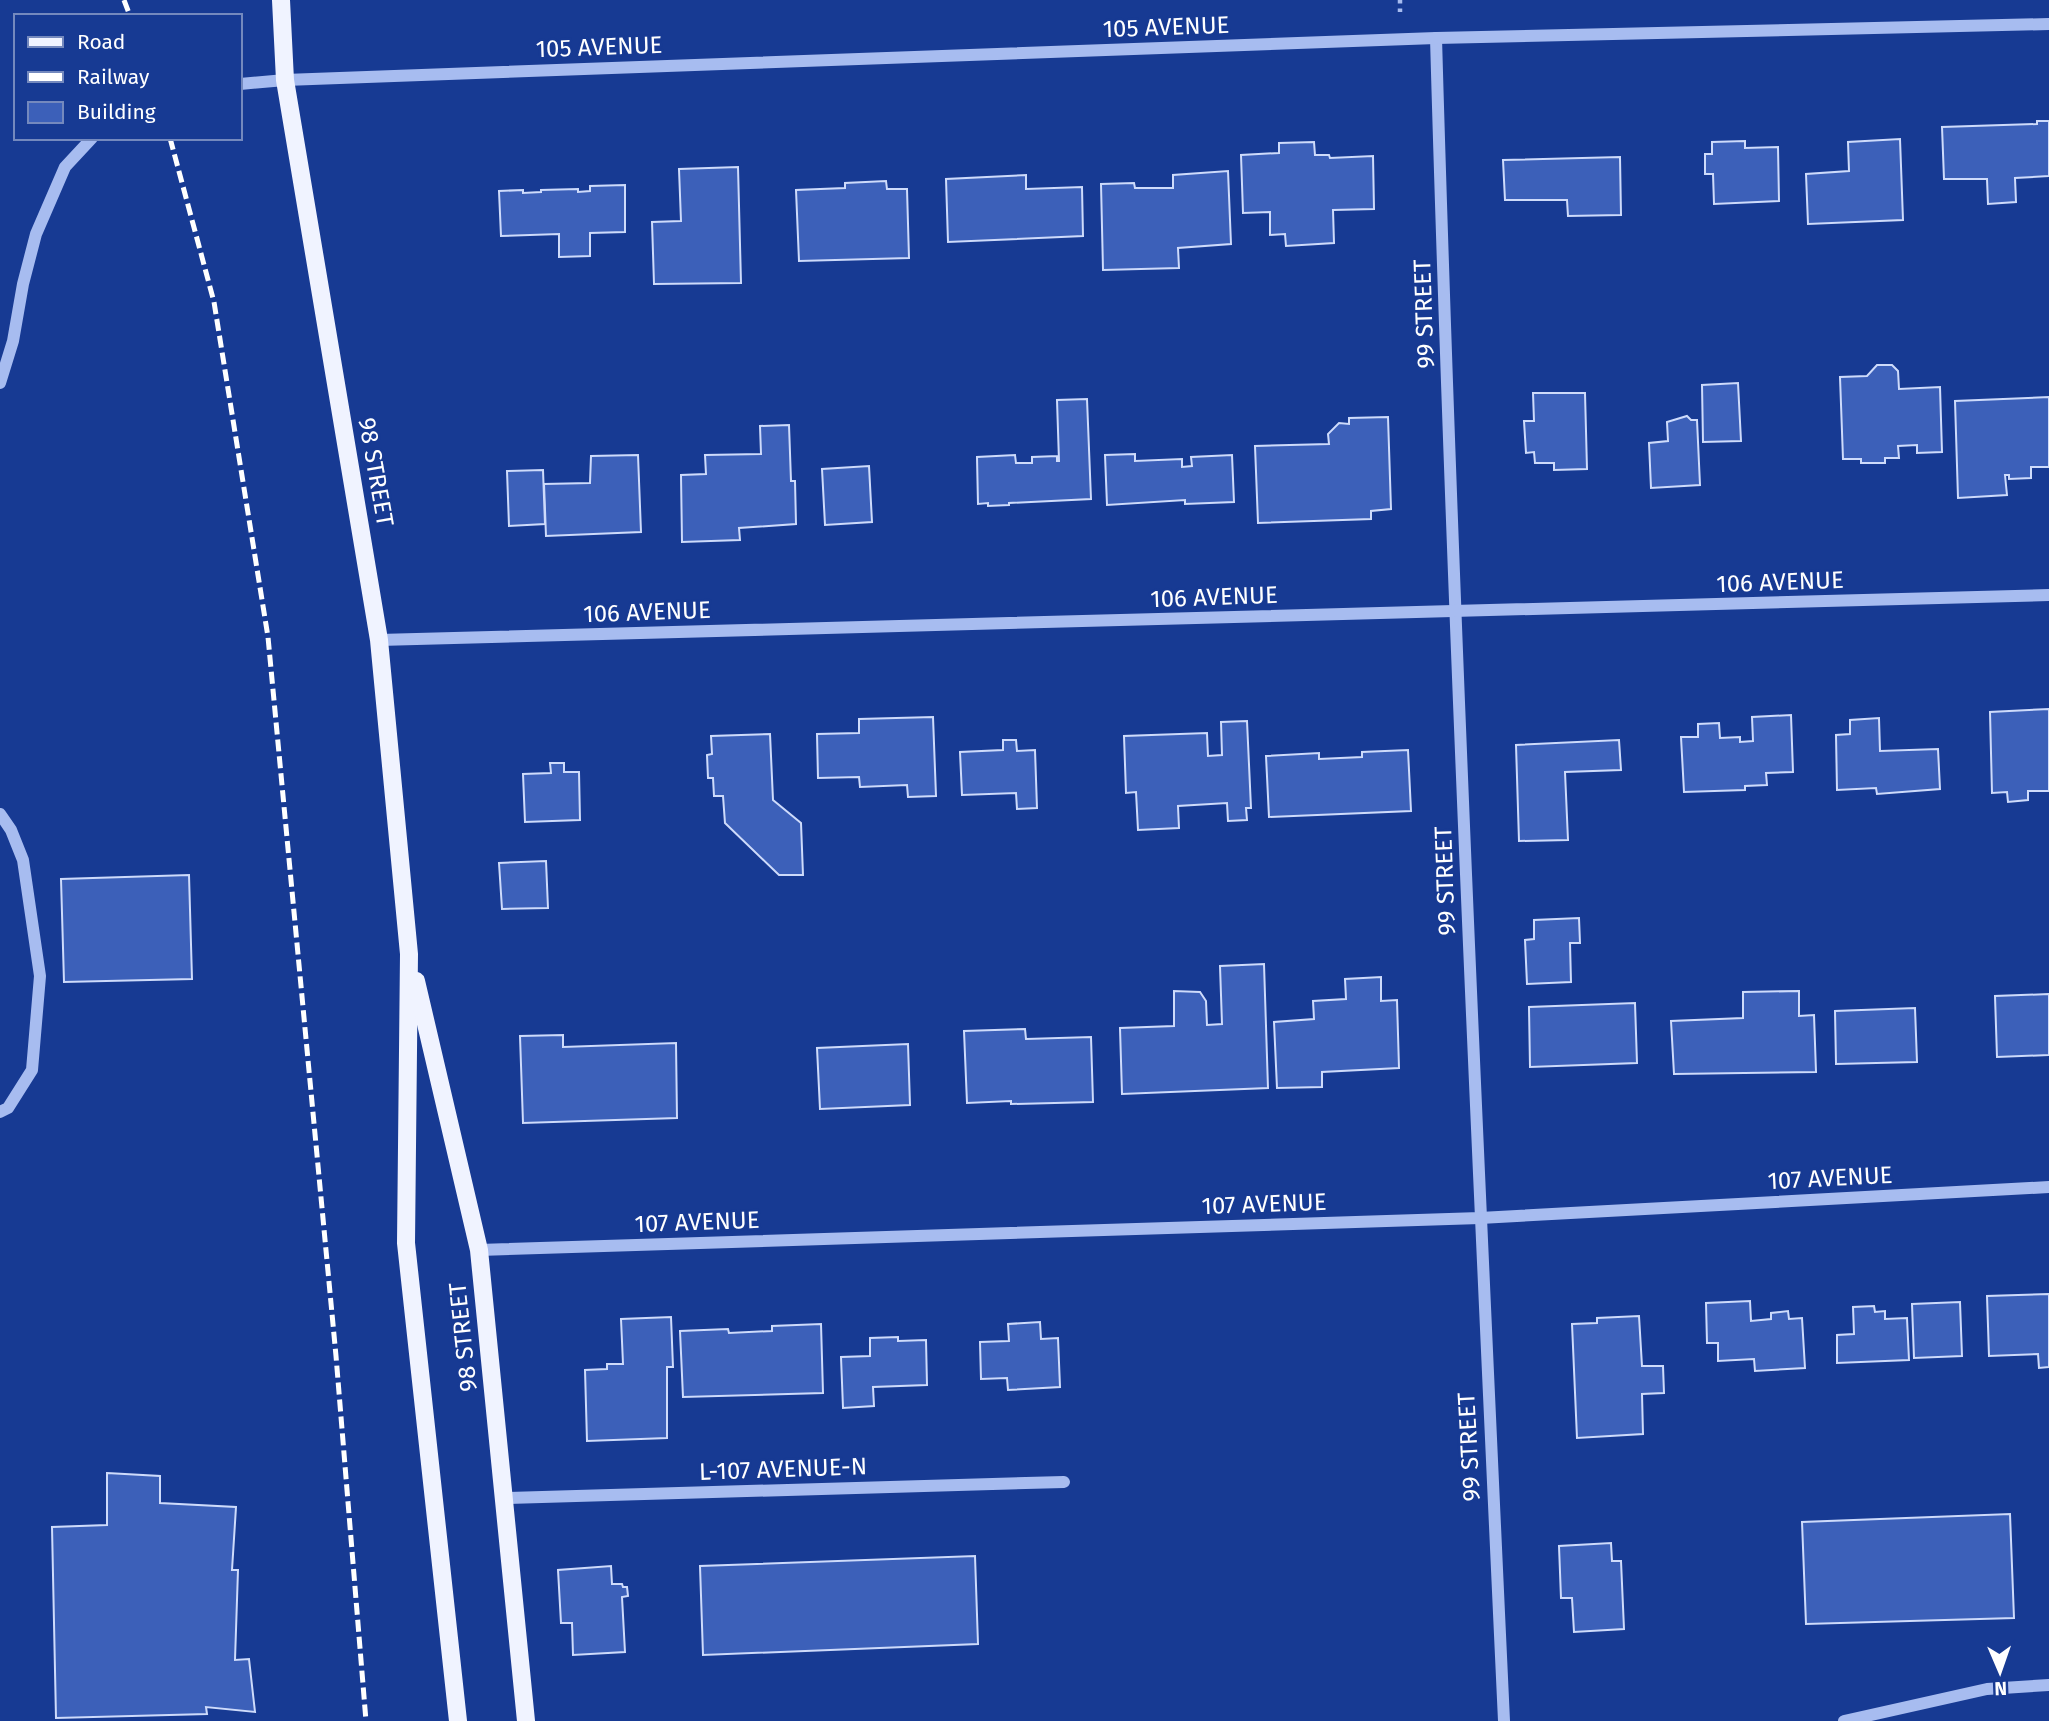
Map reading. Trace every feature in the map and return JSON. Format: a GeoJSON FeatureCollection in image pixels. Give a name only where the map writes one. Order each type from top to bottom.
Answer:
{"type":"FeatureCollection","features":[{"type":"Feature","properties":{"kind":"main road","name":"98 STREET"},"geometry":{"type":"LineString","coordinates":[[281,0],[285,80],[379,640],[409,954],[406,1243],[458,1721]]}},
{"type":"Feature","properties":{"kind":"main road","name":"98 STREET"},"geometry":{"type":"LineString","coordinates":[[409,954],[479,1250],[526,1721]]}},
{"type":"Feature","properties":{"kind":"street","name":"105 AVENUE"},"geometry":{"type":"LineString","coordinates":[[242,84],[285,80],[1436,38],[2049,24]]}},
{"type":"Feature","properties":{"kind":"street","name":"99 STREET"},"geometry":{"type":"LineString","coordinates":[[1436,38],[1454,611],[1479,1218],[1504,1721]]}},
{"type":"Feature","properties":{"kind":"street"},"geometry":{"type":"LineString","coordinates":[[0,383],[13,341],[23,284],[36,234],[65,167],[90,140]]}},
{"type":"Feature","properties":{"kind":"street","name":"106 AVENUE"},"geometry":{"type":"LineString","coordinates":[[379,640],[2049,596]]}},
{"type":"Feature","properties":{"kind":"street"},"geometry":{"type":"LineString","coordinates":[[0,814],[5,830],[23,860],[40,976],[32,1070],[8,1108],[0,1112]]}},
{"type":"Feature","properties":{"kind":"street","name":"107 AVENUE"},"geometry":{"type":"LineString","coordinates":[[479,1250],[1479,1218],[2049,1187]]}},
{"type":"Feature","properties":{"kind":"street","name":"L-107 AVENUE-N"},"geometry":{"type":"LineString","coordinates":[[504,1498],[1064,1482]]}},
{"type":"Feature","properties":{"kind":"street"},"geometry":{"type":"LineString","coordinates":[[1844,1721],[1987,1689],[2049,1685]]}},
{"type":"Feature","properties":{"kind":"building"},"geometry":{"type":"Polygon","coordinates":[[[2037,121],[2049,121],[2049,176],[2015,178],[2016,202],[1988,204],[1987,179],[1944,179],[1942,127],[2037,124],[2037,121]]]}},
{"type":"Feature","properties":{"kind":"building"},"geometry":{"type":"Polygon","coordinates":[[[1900,139],[1903,220],[1808,224],[1806,174],[1849,171],[1848,142],[1900,139]]]}},
{"type":"Feature","properties":{"kind":"building"},"geometry":{"type":"Polygon","coordinates":[[[1745,141],[1745,148],[1778,147],[1779,201],[1714,204],[1713,174],[1705,174],[1705,154],[1712,154],[1712,142],[1745,141]]]}},
{"type":"Feature","properties":{"kind":"building"},"geometry":{"type":"Polygon","coordinates":[[[1314,142],[1315,155],[1329,155],[1330,158],[1373,156],[1374,209],[1333,210],[1334,243],[1286,246],[1285,234],[1270,235],[1270,212],[1243,213],[1241,155],[1279,153],[1279,143],[1314,142]]]}},
{"type":"Feature","properties":{"kind":"building"},"geometry":{"type":"Polygon","coordinates":[[[1620,157],[1621,215],[1568,216],[1567,200],[1505,200],[1503,160],[1620,157]]]}},
{"type":"Feature","properties":{"kind":"building"},"geometry":{"type":"Polygon","coordinates":[[[738,167],[741,283],[654,284],[652,222],[681,221],[679,169],[738,167]]]}},
{"type":"Feature","properties":{"kind":"building"},"geometry":{"type":"Polygon","coordinates":[[[1228,171],[1231,244],[1178,248],[1179,268],[1103,270],[1101,184],[1134,183],[1135,188],[1173,188],[1173,175],[1228,171]]]}},
{"type":"Feature","properties":{"kind":"building"},"geometry":{"type":"Polygon","coordinates":[[[1026,175],[1026,189],[1082,187],[1083,236],[948,242],[946,179],[1026,175]]]}},
{"type":"Feature","properties":{"kind":"building"},"geometry":{"type":"Polygon","coordinates":[[[886,181],[887,189],[907,189],[909,258],[799,261],[796,190],[845,188],[845,183],[886,181]]]}},
{"type":"Feature","properties":{"kind":"building"},"geometry":{"type":"Polygon","coordinates":[[[625,185],[625,232],[590,233],[590,256],[559,257],[559,234],[501,236],[499,191],[523,190],[523,193],[578,189],[578,192],[590,191],[590,186],[625,185]]]}},
{"type":"Feature","properties":{"kind":"building"},"geometry":{"type":"Polygon","coordinates":[[[1877,365],[1892,365],[1898,371],[1899,389],[1940,387],[1942,452],[1917,453],[1917,445],[1898,446],[1899,458],[1885,458],[1885,463],[1861,463],[1861,459],[1843,459],[1840,377],[1867,376],[1877,365]]]}},
{"type":"Feature","properties":{"kind":"building"},"geometry":{"type":"Polygon","coordinates":[[[1738,383],[1741,441],[1703,442],[1702,385],[1738,383]]]}},
{"type":"Feature","properties":{"kind":"building"},"geometry":{"type":"Polygon","coordinates":[[[1533,393],[1585,393],[1587,469],[1554,470],[1554,463],[1535,463],[1534,452],[1526,453],[1524,421],[1534,421],[1533,393]]]}},
{"type":"Feature","properties":{"kind":"building"},"geometry":{"type":"Polygon","coordinates":[[[2049,397],[2049,467],[2031,467],[2031,478],[2009,479],[2009,475],[2005,475],[2007,495],[1958,498],[1955,401],[2049,397]]]}},
{"type":"Feature","properties":{"kind":"building"},"geometry":{"type":"Polygon","coordinates":[[[1087,399],[1091,499],[988,506],[988,503],[978,504],[977,457],[1015,455],[1016,463],[1032,463],[1032,457],[1057,456],[1059,461],[1057,400],[1087,399]]]}},
{"type":"Feature","properties":{"kind":"building"},"geometry":{"type":"Polygon","coordinates":[[[1687,416],[1691,420],[1697,420],[1700,485],[1651,488],[1649,443],[1668,441],[1667,422],[1687,416]]]}},
{"type":"Feature","properties":{"kind":"building"},"geometry":{"type":"Polygon","coordinates":[[[1388,417],[1391,509],[1371,511],[1371,519],[1258,523],[1255,446],[1329,444],[1328,434],[1339,423],[1349,424],[1349,418],[1388,417]]]}},
{"type":"Feature","properties":{"kind":"building"},"geometry":{"type":"Polygon","coordinates":[[[789,425],[796,524],[739,528],[740,540],[682,542],[681,475],[706,474],[705,455],[761,454],[760,426],[789,425]]]}},
{"type":"Feature","properties":{"kind":"building"},"geometry":{"type":"Polygon","coordinates":[[[1135,454],[1135,461],[1182,459],[1182,467],[1192,466],[1191,457],[1232,455],[1234,502],[1185,504],[1185,500],[1107,505],[1105,455],[1135,454]]]}},
{"type":"Feature","properties":{"kind":"building"},"geometry":{"type":"Polygon","coordinates":[[[638,455],[641,532],[546,536],[544,484],[590,483],[591,456],[638,455]]]}},
{"type":"Feature","properties":{"kind":"building"},"geometry":{"type":"Polygon","coordinates":[[[869,466],[872,522],[825,525],[822,469],[869,466]]]}},
{"type":"Feature","properties":{"kind":"building"},"geometry":{"type":"Polygon","coordinates":[[[543,470],[545,524],[509,526],[507,471],[543,470]]]}},
{"type":"Feature","properties":{"kind":"building"},"geometry":{"type":"Polygon","coordinates":[[[2049,709],[2049,791],[2028,791],[2028,800],[2008,802],[2007,792],[1992,793],[1990,712],[2049,709]]]}},
{"type":"Feature","properties":{"kind":"building"},"geometry":{"type":"Polygon","coordinates":[[[1791,715],[1793,772],[1766,773],[1767,785],[1745,786],[1745,790],[1684,792],[1681,737],[1698,737],[1698,724],[1719,723],[1720,738],[1740,737],[1740,742],[1753,741],[1752,717],[1791,715]]]}},
{"type":"Feature","properties":{"kind":"building"},"geometry":{"type":"Polygon","coordinates":[[[933,717],[936,796],[908,797],[907,785],[860,787],[859,777],[818,778],[817,734],[859,733],[859,719],[933,717]]]}},
{"type":"Feature","properties":{"kind":"building"},"geometry":{"type":"Polygon","coordinates":[[[1879,718],[1880,751],[1938,749],[1940,789],[1877,794],[1876,788],[1837,790],[1836,735],[1850,734],[1850,720],[1879,718]]]}},
{"type":"Feature","properties":{"kind":"building"},"geometry":{"type":"Polygon","coordinates":[[[1247,721],[1251,808],[1246,808],[1247,820],[1228,821],[1227,803],[1178,806],[1179,828],[1138,830],[1136,792],[1126,793],[1124,736],[1207,733],[1208,756],[1222,755],[1221,722],[1247,721]]]}},
{"type":"Feature","properties":{"kind":"building"},"geometry":{"type":"Polygon","coordinates":[[[770,734],[773,800],[801,823],[803,875],[779,875],[725,823],[723,796],[714,796],[713,778],[708,778],[707,755],[712,754],[711,736],[770,734]]]}},
{"type":"Feature","properties":{"kind":"building"},"geometry":{"type":"Polygon","coordinates":[[[1003,740],[1016,740],[1017,751],[1035,750],[1037,808],[1017,809],[1016,793],[962,795],[960,752],[1003,750],[1003,740]]]}},
{"type":"Feature","properties":{"kind":"building"},"geometry":{"type":"Polygon","coordinates":[[[1619,740],[1621,770],[1565,772],[1568,840],[1519,841],[1516,745],[1619,740]]]}},
{"type":"Feature","properties":{"kind":"building"},"geometry":{"type":"Polygon","coordinates":[[[1408,750],[1411,811],[1269,817],[1266,756],[1319,753],[1319,759],[1362,757],[1362,752],[1408,750]]]}},
{"type":"Feature","properties":{"kind":"building"},"geometry":{"type":"Polygon","coordinates":[[[550,763],[564,763],[564,772],[579,772],[580,820],[525,822],[523,774],[551,773],[550,763]]]}},
{"type":"Feature","properties":{"kind":"building"},"geometry":{"type":"Polygon","coordinates":[[[546,861],[548,908],[502,909],[499,863],[546,861]]]}},
{"type":"Feature","properties":{"kind":"building"},"geometry":{"type":"Polygon","coordinates":[[[189,875],[192,979],[64,982],[61,879],[189,875]]]}},
{"type":"Feature","properties":{"kind":"building"},"geometry":{"type":"Polygon","coordinates":[[[1579,918],[1580,943],[1570,943],[1571,982],[1527,984],[1525,940],[1534,939],[1534,920],[1579,918]]]}},
{"type":"Feature","properties":{"kind":"building"},"geometry":{"type":"Polygon","coordinates":[[[1264,964],[1268,1088],[1122,1094],[1120,1028],[1174,1026],[1174,991],[1200,992],[1206,1001],[1207,1025],[1222,1024],[1220,966],[1264,964]]]}},
{"type":"Feature","properties":{"kind":"building"},"geometry":{"type":"Polygon","coordinates":[[[1381,977],[1381,1001],[1397,1000],[1399,1068],[1322,1072],[1322,1087],[1277,1088],[1274,1022],[1314,1019],[1313,1001],[1346,999],[1345,979],[1381,977]]]}},
{"type":"Feature","properties":{"kind":"building"},"geometry":{"type":"Polygon","coordinates":[[[1799,991],[1799,1016],[1814,1015],[1816,1072],[1674,1074],[1671,1021],[1743,1018],[1743,992],[1799,991]]]}},
{"type":"Feature","properties":{"kind":"building"},"geometry":{"type":"Polygon","coordinates":[[[2049,994],[2049,1055],[1997,1057],[1995,996],[2049,994]]]}},
{"type":"Feature","properties":{"kind":"building"},"geometry":{"type":"Polygon","coordinates":[[[1635,1003],[1637,1063],[1530,1067],[1529,1007],[1635,1003]]]}},
{"type":"Feature","properties":{"kind":"building"},"geometry":{"type":"Polygon","coordinates":[[[1915,1008],[1917,1062],[1836,1064],[1835,1011],[1915,1008]]]}},
{"type":"Feature","properties":{"kind":"building"},"geometry":{"type":"Polygon","coordinates":[[[1025,1029],[1026,1039],[1091,1037],[1093,1102],[967,1103],[964,1031],[1025,1029]]]}},
{"type":"Feature","properties":{"kind":"building"},"geometry":{"type":"Polygon","coordinates":[[[563,1035],[563,1047],[676,1043],[677,1118],[523,1123],[520,1036],[563,1035]]]}},
{"type":"Feature","properties":{"kind":"building"},"geometry":{"type":"Polygon","coordinates":[[[908,1044],[910,1105],[820,1109],[817,1048],[908,1044]]]}},
{"type":"Feature","properties":{"kind":"building"},"geometry":{"type":"Polygon","coordinates":[[[2049,1294],[2049,1367],[2039,1368],[2038,1354],[1989,1356],[1987,1296],[2049,1294]]]}},
{"type":"Feature","properties":{"kind":"building"},"geometry":{"type":"Polygon","coordinates":[[[1750,1301],[1751,1321],[1771,1319],[1771,1313],[1788,1311],[1789,1319],[1802,1318],[1805,1368],[1755,1371],[1754,1359],[1718,1361],[1718,1343],[1707,1343],[1706,1303],[1750,1301]]]}},
{"type":"Feature","properties":{"kind":"building"},"geometry":{"type":"Polygon","coordinates":[[[1960,1302],[1962,1356],[1914,1358],[1912,1304],[1960,1302]]]}},
{"type":"Feature","properties":{"kind":"building"},"geometry":{"type":"Polygon","coordinates":[[[1874,1306],[1875,1312],[1885,1311],[1885,1319],[1907,1318],[1909,1360],[1837,1363],[1837,1335],[1854,1334],[1853,1307],[1874,1306]]]}},
{"type":"Feature","properties":{"kind":"building"},"geometry":{"type":"Polygon","coordinates":[[[1639,1316],[1642,1366],[1663,1366],[1664,1393],[1642,1394],[1643,1434],[1577,1438],[1572,1324],[1597,1323],[1597,1318],[1639,1316]]]}},
{"type":"Feature","properties":{"kind":"building"},"geometry":{"type":"Polygon","coordinates":[[[671,1317],[673,1367],[667,1367],[667,1438],[587,1441],[585,1370],[607,1369],[607,1364],[623,1364],[621,1319],[671,1317]]]}},
{"type":"Feature","properties":{"kind":"building"},"geometry":{"type":"Polygon","coordinates":[[[1040,1322],[1041,1339],[1058,1338],[1060,1387],[1008,1390],[1007,1378],[981,1379],[980,1342],[1009,1341],[1008,1324],[1040,1322]]]}},
{"type":"Feature","properties":{"kind":"building"},"geometry":{"type":"Polygon","coordinates":[[[821,1324],[823,1393],[683,1397],[680,1331],[772,1331],[772,1326],[821,1324]]]}},
{"type":"Feature","properties":{"kind":"building"},"geometry":{"type":"Polygon","coordinates":[[[898,1337],[898,1341],[926,1340],[927,1385],[873,1387],[874,1406],[843,1408],[841,1357],[870,1356],[870,1338],[898,1337]]]}},
{"type":"Feature","properties":{"kind":"building"},"geometry":{"type":"Polygon","coordinates":[[[107,1473],[160,1476],[160,1503],[236,1507],[232,1570],[238,1570],[235,1660],[249,1659],[255,1712],[206,1707],[207,1714],[56,1718],[52,1527],[107,1525],[107,1473]]]}},
{"type":"Feature","properties":{"kind":"building"},"geometry":{"type":"Polygon","coordinates":[[[2010,1514],[2014,1618],[1806,1624],[1802,1522],[2010,1514]]]}},
{"type":"Feature","properties":{"kind":"building"},"geometry":{"type":"Polygon","coordinates":[[[1611,1543],[1612,1561],[1621,1561],[1624,1629],[1574,1632],[1572,1598],[1561,1598],[1559,1546],[1611,1543]]]}},
{"type":"Feature","properties":{"kind":"building"},"geometry":{"type":"Polygon","coordinates":[[[975,1556],[978,1644],[703,1655],[700,1566],[975,1556]]]}},
{"type":"Feature","properties":{"kind":"building"},"geometry":{"type":"Polygon","coordinates":[[[611,1566],[612,1584],[627,1587],[628,1596],[622,1597],[625,1652],[573,1655],[572,1623],[561,1623],[558,1570],[611,1566]]]}},
{"type":"Feature","properties":{"kind":"railway"},"geometry":{"type":"LineString","coordinates":[[124,0],[129,14]]}},
{"type":"Feature","properties":{"kind":"railway"},"geometry":{"type":"LineString","coordinates":[[171,140],[214,302],[268,637],[336,1356],[366,1721]]}}]}
